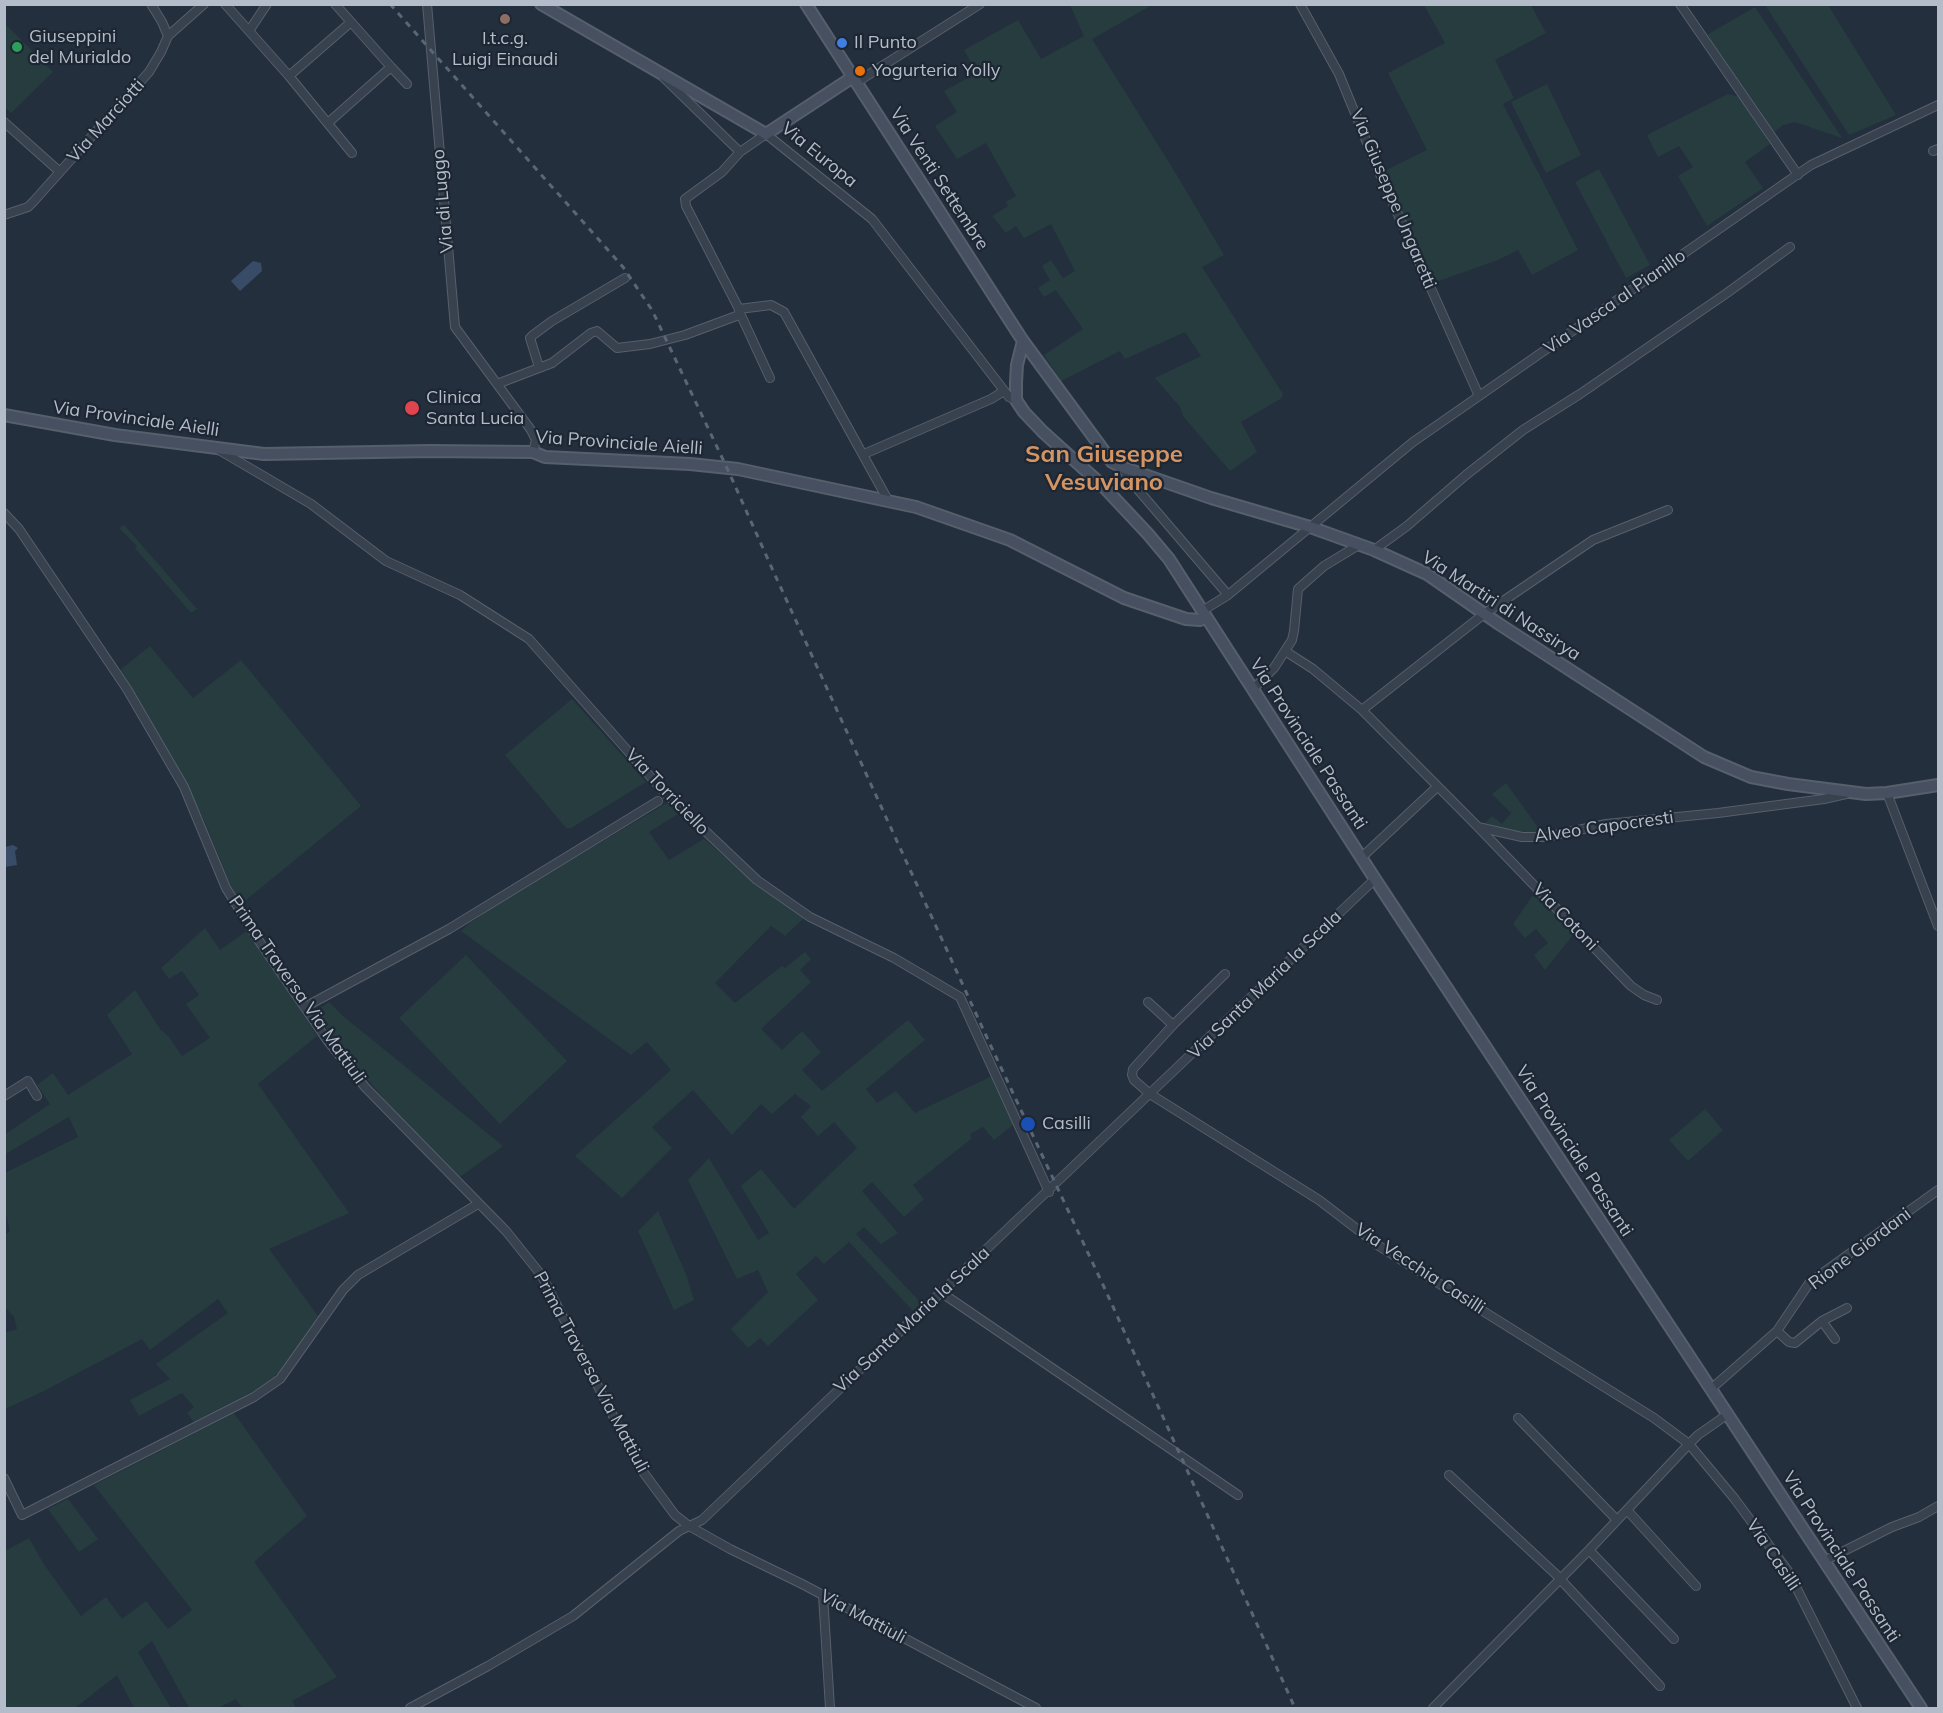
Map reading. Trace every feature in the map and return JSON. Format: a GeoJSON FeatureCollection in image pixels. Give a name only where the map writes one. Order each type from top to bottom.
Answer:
{"type":"FeatureCollection","features":[{"type":"Feature","properties":{"kind":"main road","name":"Via Europa"},"geometry":{"type":"LineString","coordinates":[[541,4],[766,134]]}},
{"type":"Feature","properties":{"kind":"main road","name":"Via Venti Settembre"},"geometry":{"type":"LineString","coordinates":[[806,4],[1023,341]]}},
{"type":"Feature","properties":{"kind":"main road"},"geometry":{"type":"LineString","coordinates":[[766,134],[855,79]]}},
{"type":"Feature","properties":{"kind":"main road"},"geometry":{"type":"LineString","coordinates":[[1016,400],[1017,365],[1023,341]]}},
{"type":"Feature","properties":{"kind":"main road","name":"Via Martiri di Nassirya"},"geometry":{"type":"LineString","coordinates":[[1023,341],[1108,458],[1122,467],[1211,498],[1310,527],[1357,546],[1374,550],[1427,574],[1704,757],[1751,777],[1849,793],[1887,793],[1938,785]]}},
{"type":"Feature","properties":{"kind":"main road","name":"Via Provinciale Passanti"},"geometry":{"type":"LineString","coordinates":[[1016,400],[1043,432],[1103,486],[1169,559],[1375,879],[1921,1708]]}},
{"type":"Feature","properties":{"kind":"main road","name":"Via Provinciale Aielli"},"geometry":{"type":"LineString","coordinates":[[4,415],[115,435],[264,454],[533,452],[545,457],[690,464],[738,469],[916,507],[1010,540],[1124,598],[1186,619],[1194,620],[1204,614]]}},
{"type":"Feature","properties":{"kind":"street"},"geometry":{"type":"LineString","coordinates":[[151,4],[168,36],[204,4]]}},
{"type":"Feature","properties":{"kind":"street"},"geometry":{"type":"LineString","coordinates":[[225,4],[329,122],[352,153]]}},
{"type":"Feature","properties":{"kind":"street"},"geometry":{"type":"LineString","coordinates":[[249,31],[267,4]]}},
{"type":"Feature","properties":{"kind":"street"},"geometry":{"type":"LineString","coordinates":[[335,4],[407,84]]}},
{"type":"Feature","properties":{"kind":"street","name":"Via di Luggo"},"geometry":{"type":"LineString","coordinates":[[427,4],[455,327],[531,430],[536,440],[533,452]]}},
{"type":"Feature","properties":{"kind":"street"},"geometry":{"type":"LineString","coordinates":[[855,79],[980,4]]}},
{"type":"Feature","properties":{"kind":"street","name":"Via Giuseppe Ungaretti"},"geometry":{"type":"LineString","coordinates":[[1300,4],[1339,74],[1379,172],[1479,396]]}},
{"type":"Feature","properties":{"kind":"street"},"geometry":{"type":"LineString","coordinates":[[1680,4],[1798,175]]}},
{"type":"Feature","properties":{"kind":"street"},"geometry":{"type":"LineString","coordinates":[[289,76],[351,22]]}},
{"type":"Feature","properties":{"kind":"street","name":"Via Marciotti"},"geometry":{"type":"LineString","coordinates":[[4,215],[28,207],[149,72],[168,36]]}},
{"type":"Feature","properties":{"kind":"street"},"geometry":{"type":"LineString","coordinates":[[329,122],[391,67]]}},
{"type":"Feature","properties":{"kind":"street"},"geometry":{"type":"LineString","coordinates":[[657,71],[740,152]]}},
{"type":"Feature","properties":{"kind":"street","name":"Via Vasca al Pianillo"},"geometry":{"type":"LineString","coordinates":[[1204,614],[1413,442],[1812,165],[1938,105]]}},
{"type":"Feature","properties":{"kind":"street"},"geometry":{"type":"LineString","coordinates":[[4,122],[60,172]]}},
{"type":"Feature","properties":{"kind":"street"},"geometry":{"type":"LineString","coordinates":[[766,134],[740,152],[722,172],[685,199],[686,206],[770,378]]}},
{"type":"Feature","properties":{"kind":"street","name":"Via Europa"},"geometry":{"type":"LineString","coordinates":[[766,134],[872,219],[1004,391],[1016,400]]}},
{"type":"Feature","properties":{"kind":"street"},"geometry":{"type":"LineString","coordinates":[[1374,550],[1407,526],[1523,430],[1580,394],[1790,247]]}},
{"type":"Feature","properties":{"kind":"street"},"geometry":{"type":"LineString","coordinates":[[539,367],[530,339],[532,335],[626,278]]}},
{"type":"Feature","properties":{"kind":"street"},"geometry":{"type":"LineString","coordinates":[[497,384],[552,363],[591,333],[597,332],[617,348],[650,344],[685,335],[739,312],[771,305],[784,312],[889,502]]}},
{"type":"Feature","properties":{"kind":"street"},"geometry":{"type":"LineString","coordinates":[[864,454],[991,399],[1004,391]]}},
{"type":"Feature","properties":{"kind":"street","name":"Via Torriciello"},"geometry":{"type":"LineString","coordinates":[[215,448],[311,504],[386,561],[460,596],[529,639],[664,792],[757,880],[810,917],[894,958],[960,997],[1049,1192]]}},
{"type":"Feature","properties":{"kind":"street"},"geometry":{"type":"LineString","coordinates":[[1122,467],[1128,478],[1228,595]]}},
{"type":"Feature","properties":{"kind":"street"},"geometry":{"type":"LineString","coordinates":[[1362,711],[1485,614],[1593,540],[1668,510]]}},
{"type":"Feature","properties":{"kind":"street","name":"Prima Traversa Via Mattiuli"},"geometry":{"type":"LineString","coordinates":[[4,513],[20,529],[127,689],[184,787],[232,900],[327,1040],[365,1087],[506,1231],[550,1288],[638,1465],[675,1515],[689,1526]]}},
{"type":"Feature","properties":{"kind":"street"},"geometry":{"type":"LineString","coordinates":[[1253,689],[1266,677],[1285,651],[1294,631],[1298,589],[1324,566],[1357,546]]}},
{"type":"Feature","properties":{"kind":"street"},"geometry":{"type":"LineString","coordinates":[[1285,651],[1313,669],[1362,711],[1478,827]]}},
{"type":"Feature","properties":{"kind":"street"},"geometry":{"type":"LineString","coordinates":[[1362,857],[1437,787]]}},
{"type":"Feature","properties":{"kind":"street","name":"Alveo Capocresti"},"geometry":{"type":"LineString","coordinates":[[1478,827],[1522,837],[1546,837],[1606,824],[1814,800],[1849,793]]}},
{"type":"Feature","properties":{"kind":"street"},"geometry":{"type":"LineString","coordinates":[[1887,793],[1938,926]]}},
{"type":"Feature","properties":{"kind":"street","name":"Via Torriciello"},"geometry":{"type":"LineString","coordinates":[[305,1007],[449,929],[658,801]]}},
{"type":"Feature","properties":{"kind":"street","name":"Via Cotoni"},"geometry":{"type":"LineString","coordinates":[[1478,827],[1631,986],[1657,1000]]}},
{"type":"Feature","properties":{"kind":"street","name":"Via Santa Maria la Scala"},"geometry":{"type":"LineString","coordinates":[[410,1708],[573,1616],[679,1531],[702,1520],[1049,1192],[1375,879]]}},
{"type":"Feature","properties":{"kind":"street","name":"Via Vecchia Casilli"},"geometry":{"type":"LineString","coordinates":[[1225,974],[1173,1025],[1133,1069],[1134,1080],[1150,1094],[1318,1200],[1380,1246],[1654,1418],[1689,1444]]}},
{"type":"Feature","properties":{"kind":"street"},"geometry":{"type":"LineString","coordinates":[[1148,1002],[1173,1025]]}},
{"type":"Feature","properties":{"kind":"street"},"geometry":{"type":"LineString","coordinates":[[4,1096],[28,1081],[37,1096]]}},
{"type":"Feature","properties":{"kind":"street","name":"Rione Giordani"},"geometry":{"type":"LineString","coordinates":[[1711,1389],[1778,1331],[1810,1282],[1938,1190]]}},
{"type":"Feature","properties":{"kind":"street"},"geometry":{"type":"LineString","coordinates":[[4,1478],[22,1515],[254,1397],[280,1379],[343,1290],[358,1275],[478,1204]]}},
{"type":"Feature","properties":{"kind":"street"},"geometry":{"type":"LineString","coordinates":[[942,1293],[1238,1495]]}},
{"type":"Feature","properties":{"kind":"street"},"geometry":{"type":"LineString","coordinates":[[1778,1331],[1789,1342],[1795,1343],[1822,1321],[1847,1308]]}},
{"type":"Feature","properties":{"kind":"street"},"geometry":{"type":"LineString","coordinates":[[1822,1321],[1835,1339]]}},
{"type":"Feature","properties":{"kind":"street"},"geometry":{"type":"LineString","coordinates":[[1433,1708],[1561,1579],[1698,1435],[1728,1414]]}},
{"type":"Feature","properties":{"kind":"street"},"geometry":{"type":"LineString","coordinates":[[1518,1418],[1617,1520]]}},
{"type":"Feature","properties":{"kind":"street","name":"Via Casilli"},"geometry":{"type":"LineString","coordinates":[[1689,1444],[1734,1498],[1788,1571],[1857,1708]]}},
{"type":"Feature","properties":{"kind":"street"},"geometry":{"type":"LineString","coordinates":[[1449,1475],[1561,1579],[1660,1686]]}},
{"type":"Feature","properties":{"kind":"street"},"geometry":{"type":"LineString","coordinates":[[1824,1561],[1938,1506]]}},
{"type":"Feature","properties":{"kind":"street"},"geometry":{"type":"LineString","coordinates":[[1627,1510],[1696,1586]]}},
{"type":"Feature","properties":{"kind":"street","name":"Via Mattiuli"},"geometry":{"type":"LineString","coordinates":[[689,1526],[1036,1708]]}},
{"type":"Feature","properties":{"kind":"street"},"geometry":{"type":"LineString","coordinates":[[1589,1550],[1674,1640]]}},
{"type":"Feature","properties":{"kind":"street"},"geometry":{"type":"LineString","coordinates":[[823,1595],[830,1708]]}},
{"type":"Feature","properties":{"kind":"green space"},"geometry":{"type":"Polygon","coordinates":[[[1070,5],[1152,5],[1092,39],[1224,255],[1202,267],[1283,394],[1282,398],[1241,422],[1257,452],[1230,471],[1183,416],[1180,407],[1155,378],[1201,356],[1185,332],[1125,359],[1120,351],[1061,381],[1044,355],[1083,329],[1056,290],[1044,297],[1038,288],[1050,280],[1042,266],[1051,260],[1063,278],[1075,271],[1051,224],[1024,238],[1016,226],[1006,233],[992,216],[1008,206],[1006,202],[1016,196],[986,143],[957,159],[935,126],[957,112],[944,91],[977,73],[964,50],[1018,20],[1041,59],[1084,36],[1070,5]]]}},
{"type":"Feature","properties":{"kind":"green space"},"geometry":{"type":"Polygon","coordinates":[[[1424,5],[1531,5],[1546,33],[1495,60],[1514,98],[1503,104],[1578,250],[1532,275],[1518,250],[1498,260],[1433,283],[1384,171],[1427,150],[1388,73],[1445,43],[1424,5]]]}},
{"type":"Feature","properties":{"kind":"green space"},"geometry":{"type":"Polygon","coordinates":[[[1765,5],[1828,5],[1896,115],[1849,135],[1765,5]]]}},
{"type":"Feature","properties":{"kind":"green space"},"geometry":{"type":"Polygon","coordinates":[[[1755,7],[1842,138],[1795,122],[1783,125],[1773,133],[1705,36],[1755,7]]]}},
{"type":"Feature","properties":{"kind":"green space","name":"Giuseppini del Murialdo"},"geometry":{"type":"Polygon","coordinates":[[[4,23],[53,72],[11,113],[5,107],[4,23]]]}},
{"type":"Feature","properties":{"kind":"green space"},"geometry":{"type":"Polygon","coordinates":[[[1547,84],[1581,155],[1546,173],[1511,102],[1547,84]]]}},
{"type":"Feature","properties":{"kind":"green space"},"geometry":{"type":"Polygon","coordinates":[[[1728,94],[1740,97],[1770,144],[1745,162],[1763,188],[1707,226],[1678,176],[1693,167],[1679,146],[1658,157],[1647,135],[1728,94]]]}},
{"type":"Feature","properties":{"kind":"green space"},"geometry":{"type":"Polygon","coordinates":[[[1599,169],[1650,265],[1626,278],[1575,182],[1599,169]]]}},
{"type":"Feature","properties":{"kind":"green space"},"geometry":{"type":"Polygon","coordinates":[[[124,525],[197,609],[191,613],[135,548],[137,546],[119,528],[124,525]]]}},
{"type":"Feature","properties":{"kind":"green space"},"geometry":{"type":"Polygon","coordinates":[[[150,646],[193,698],[241,660],[361,806],[241,904],[230,884],[204,820],[171,756],[120,670],[150,646]]]}},
{"type":"Feature","properties":{"kind":"green space"},"geometry":{"type":"Polygon","coordinates":[[[572,699],[646,782],[571,828],[566,828],[505,755],[572,699]]]}},
{"type":"Feature","properties":{"kind":"green space"},"geometry":{"type":"Polygon","coordinates":[[[1506,783],[1542,833],[1509,831],[1485,823],[1492,816],[1502,824],[1511,813],[1492,794],[1506,783]]]}},
{"type":"Feature","properties":{"kind":"green space"},"geometry":{"type":"Polygon","coordinates":[[[667,803],[678,814],[649,832],[669,860],[704,839],[749,878],[804,918],[785,936],[771,926],[715,983],[735,1003],[782,966],[785,968],[805,952],[811,959],[800,970],[811,982],[761,1029],[782,1050],[802,1031],[821,1052],[802,1070],[822,1091],[908,1020],[925,1040],[866,1089],[877,1103],[896,1091],[915,1113],[992,1076],[1014,1124],[994,1140],[983,1127],[970,1134],[971,1139],[913,1185],[924,1199],[904,1217],[872,1182],[862,1191],[898,1233],[881,1244],[864,1227],[856,1234],[921,1303],[913,1311],[849,1242],[824,1264],[816,1256],[796,1274],[818,1300],[768,1346],[760,1338],[748,1348],[731,1329],[768,1292],[758,1270],[737,1279],[688,1180],[709,1158],[758,1240],[769,1233],[741,1186],[761,1169],[794,1209],[857,1148],[834,1122],[818,1136],[801,1117],[811,1106],[795,1094],[772,1114],[761,1104],[732,1135],[693,1090],[652,1127],[672,1148],[622,1198],[575,1156],[671,1070],[647,1042],[631,1055],[461,931],[499,903],[667,803]]]}},
{"type":"Feature","properties":{"kind":"green space"},"geometry":{"type":"Polygon","coordinates":[[[1533,895],[1539,900],[1542,898],[1574,930],[1573,935],[1545,970],[1534,955],[1548,943],[1536,929],[1525,938],[1513,924],[1533,895]]]}},
{"type":"Feature","properties":{"kind":"green space"},"geometry":{"type":"Polygon","coordinates":[[[205,928],[220,950],[248,930],[317,1036],[258,1084],[349,1213],[269,1249],[318,1316],[269,1383],[194,1422],[187,1413],[194,1407],[182,1393],[139,1416],[130,1400],[170,1379],[156,1364],[228,1313],[218,1299],[150,1350],[142,1339],[5,1409],[5,1333],[17,1329],[14,1317],[5,1307],[5,1235],[10,1231],[5,1210],[5,1173],[78,1137],[69,1117],[5,1154],[4,1131],[7,1133],[50,1104],[37,1085],[53,1073],[68,1095],[132,1054],[107,1015],[135,990],[160,1029],[169,1037],[182,1056],[210,1038],[186,1004],[199,995],[182,971],[169,979],[161,968],[205,928]]]}},
{"type":"Feature","properties":{"kind":"green space"},"geometry":{"type":"Polygon","coordinates":[[[466,955],[567,1061],[500,1124],[399,1018],[466,955]]]}},
{"type":"Feature","properties":{"kind":"green space"},"geometry":{"type":"Polygon","coordinates":[[[329,1002],[343,1016],[503,1146],[460,1177],[407,1126],[333,1039],[316,1011],[329,1002]]]}},
{"type":"Feature","properties":{"kind":"green space"},"geometry":{"type":"Polygon","coordinates":[[[1705,1109],[1723,1130],[1688,1161],[1669,1140],[1705,1109]]]}},
{"type":"Feature","properties":{"kind":"green space"},"geometry":{"type":"Polygon","coordinates":[[[658,1211],[686,1274],[694,1300],[674,1310],[638,1231],[658,1211]]]}},
{"type":"Feature","properties":{"kind":"green space"},"geometry":{"type":"Polygon","coordinates":[[[234,1413],[307,1516],[254,1562],[337,1677],[292,1701],[296,1708],[242,1708],[236,1699],[218,1708],[189,1708],[152,1641],[138,1652],[171,1708],[134,1708],[117,1675],[75,1708],[5,1708],[5,1551],[29,1538],[43,1563],[81,1616],[106,1597],[122,1619],[146,1601],[168,1629],[192,1610],[94,1485],[234,1413]]]}},
{"type":"Feature","properties":{"kind":"green space"},"geometry":{"type":"Polygon","coordinates":[[[68,1499],[98,1539],[79,1552],[48,1509],[68,1499]]]}},
{"type":"Feature","properties":{"kind":"water"},"geometry":{"type":"Polygon","coordinates":[[[253,261],[261,263],[262,271],[240,291],[231,281],[253,261]]]}},
{"type":"Feature","properties":{"kind":"water"},"geometry":{"type":"Polygon","coordinates":[[[13,845],[18,848],[15,851],[17,865],[5,867],[5,847],[13,845]]]}},
{"type":"Feature","properties":{"kind":"railway"},"geometry":{"type":"LineString","coordinates":[[390,4],[623,267],[652,310],[1104,1287],[1295,1708]]}},
{"type":"Feature","properties":{"kind":"place","name":"I.t.c.g. Luigi Einaudi"},"geometry":{"type":"Point","coordinates":[505,19]}},
{"type":"Feature","properties":{"kind":"place","name":"Il Punto"},"geometry":{"type":"Point","coordinates":[842,43]}},
{"type":"Feature","properties":{"kind":"place","name":"Giuseppini del Murialdo"},"geometry":{"type":"Point","coordinates":[17,47]}},
{"type":"Feature","properties":{"kind":"place","name":"Yogurteria Yolly"},"geometry":{"type":"Point","coordinates":[860,71]}},
{"type":"Feature","properties":{"kind":"place","name":"Clinica Santa Lucia"},"geometry":{"type":"Point","coordinates":[412,408]}},
{"type":"Feature","properties":{"kind":"place","name":"Casilli"},"geometry":{"type":"Point","coordinates":[1028,1124]}},
{"type":"Feature","properties":{"kind":"district","name":"San Giuseppe Vesuviano"},"geometry":{"type":"Point","coordinates":[1104,469]}}]}
